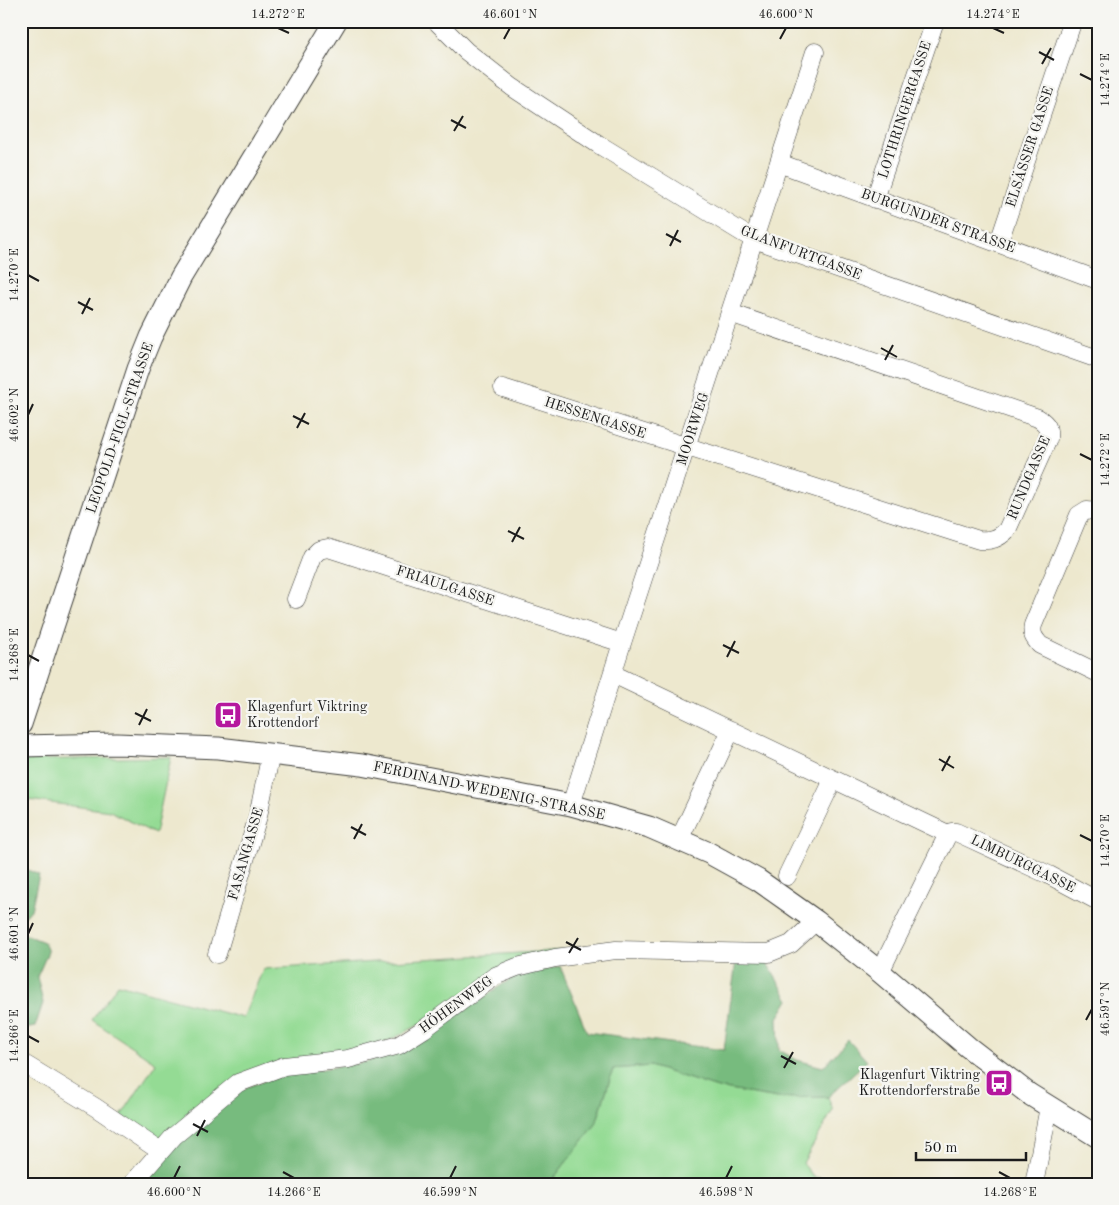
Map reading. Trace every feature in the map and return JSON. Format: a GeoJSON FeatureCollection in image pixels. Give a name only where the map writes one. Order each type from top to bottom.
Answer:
{"type":"FeatureCollection","features":[{"type":"Feature","properties":{"kind":"street","name":"LEOPOLD-FIGL-STRASSE"},"geometry":{"type":"LineString","coordinates":[[22,715],[138,369],[151,338],[181,277],[336,21]]}},
{"type":"Feature","properties":{"kind":"street","name":"GLANFURTGASSE"},"geometry":{"type":"LineString","coordinates":[[436,21],[466,51],[512,87],[598,144],[754,239],[1098,359]]}},
{"type":"Feature","properties":{"kind":"street","name":"LOTHRINGERGASSE"},"geometry":{"type":"LineString","coordinates":[[875,199],[935,21]]}},
{"type":"Feature","properties":{"kind":"street","name":"ELSÄSSER GASSE"},"geometry":{"type":"LineString","coordinates":[[999,242],[1072,23]]}},
{"type":"Feature","properties":{"kind":"street","name":"MOORWEG"},"geometry":{"type":"LineString","coordinates":[[571,806],[622,643],[815,52]]}},
{"type":"Feature","properties":{"kind":"street","name":"BURGUNDER STRASSE"},"geometry":{"type":"LineString","coordinates":[[779,163],[999,242],[1098,280]]}},
{"type":"Feature","properties":{"kind":"street","name":"RUNDGASSE"},"geometry":{"type":"LineString","coordinates":[[687,448],[969,537],[989,541],[999,538],[1006,530],[1048,439],[1049,429],[1046,423],[1038,418],[730,313]]}},
{"type":"Feature","properties":{"kind":"street","name":"HESSENGASSE"},"geometry":{"type":"LineString","coordinates":[[503,388],[687,448]]}},
{"type":"Feature","properties":{"kind":"street"},"geometry":{"type":"LineString","coordinates":[[1098,511],[1087,510],[1079,515],[1033,625],[1032,632],[1034,639],[1040,645],[1098,673]]}},
{"type":"Feature","properties":{"kind":"street","name":"FRIAULGASSE"},"geometry":{"type":"LineString","coordinates":[[296,598],[312,557],[319,550],[328,548],[622,643]]}},
{"type":"Feature","properties":{"kind":"street","name":"LIMBURGGASSE"},"geometry":{"type":"LineString","coordinates":[[612,674],[948,834],[956,832],[1098,901]]}},
{"type":"Feature","properties":{"kind":"street"},"geometry":{"type":"LineString","coordinates":[[679,840],[731,730]]}},
{"type":"Feature","properties":{"kind":"street","name":"FERDINAND-WEDENIG-STRASSE"},"geometry":{"type":"LineString","coordinates":[[21,746],[117,744],[178,746],[271,753],[362,765],[571,806],[649,827],[709,853],[758,880],[880,972],[968,1047],[1049,1107],[1098,1137]]}},
{"type":"Feature","properties":{"kind":"street","name":"FASANGASSE"},"geometry":{"type":"LineString","coordinates":[[217,954],[258,816],[271,753]]}},
{"type":"Feature","properties":{"kind":"street"},"geometry":{"type":"LineString","coordinates":[[787,876],[833,780]]}},
{"type":"Feature","properties":{"kind":"street"},"geometry":{"type":"LineString","coordinates":[[880,972],[948,834]]}},
{"type":"Feature","properties":{"kind":"street","name":"HÖHENWEG"},"geometry":{"type":"LineString","coordinates":[[132,1184],[174,1136],[238,1083],[284,1066],[348,1059],[399,1045],[424,1029],[495,976],[517,967],[554,958],[616,950],[768,953],[791,944],[816,922]]}},
{"type":"Feature","properties":{"kind":"street"},"geometry":{"type":"LineString","coordinates":[[21,1062],[95,1107],[160,1151]]}},
{"type":"Feature","properties":{"kind":"street"},"geometry":{"type":"LineString","coordinates":[[1034,1184],[1049,1107]]}},
{"type":"Feature","properties":{"kind":"green space"},"geometry":{"type":"Polygon","coordinates":[[[171,757],[155,834],[110,811],[21,799],[21,760],[171,757]]]}},
{"type":"Feature","properties":{"kind":"green space"},"geometry":{"type":"Polygon","coordinates":[[[21,867],[39,875],[31,910],[21,921],[21,867]]]}},
{"type":"Feature","properties":{"kind":"green space"},"geometry":{"type":"Polygon","coordinates":[[[21,927],[24,934],[44,942],[48,952],[37,977],[43,1003],[35,1027],[24,1029],[21,1023],[21,927]]]}},
{"type":"Feature","properties":{"kind":"green space"},"geometry":{"type":"Polygon","coordinates":[[[567,950],[507,965],[426,1021],[383,1044],[274,1063],[165,1136],[153,1137],[121,1116],[156,1063],[92,1020],[118,984],[243,1018],[263,969],[567,950]]]}},
{"type":"Feature","properties":{"kind":"green space"},"geometry":{"type":"Polygon","coordinates":[[[736,961],[767,963],[789,1000],[778,1018],[779,1050],[797,1060],[823,1067],[848,1040],[867,1061],[828,1097],[778,1098],[718,1088],[650,1066],[613,1069],[596,1124],[549,1184],[480,1184],[477,1180],[472,1184],[142,1184],[167,1152],[244,1088],[279,1076],[366,1062],[401,1051],[514,977],[560,966],[587,1032],[724,1050],[736,961]]]}},
{"type":"Feature","properties":{"kind":"green space"},"geometry":{"type":"Polygon","coordinates":[[[650,1066],[718,1088],[778,1098],[828,1097],[833,1110],[803,1163],[813,1177],[832,1179],[832,1184],[549,1184],[596,1124],[613,1069],[650,1066]]]}},
{"type":"Feature","properties":{"kind":"waterway"},"geometry":{"type":"LineString","coordinates":[[1091,21],[1098,26]]}},
{"type":"Feature","properties":{"kind":"place","name":"Klagenfurt Viktring Krottendorf"},"geometry":{"type":"Point","coordinates":[228,715]}},
{"type":"Feature","properties":{"kind":"place","name":"Klagenfurt Viktring Krottendorferstraße"},"geometry":{"type":"Point","coordinates":[999,1083]}}]}
